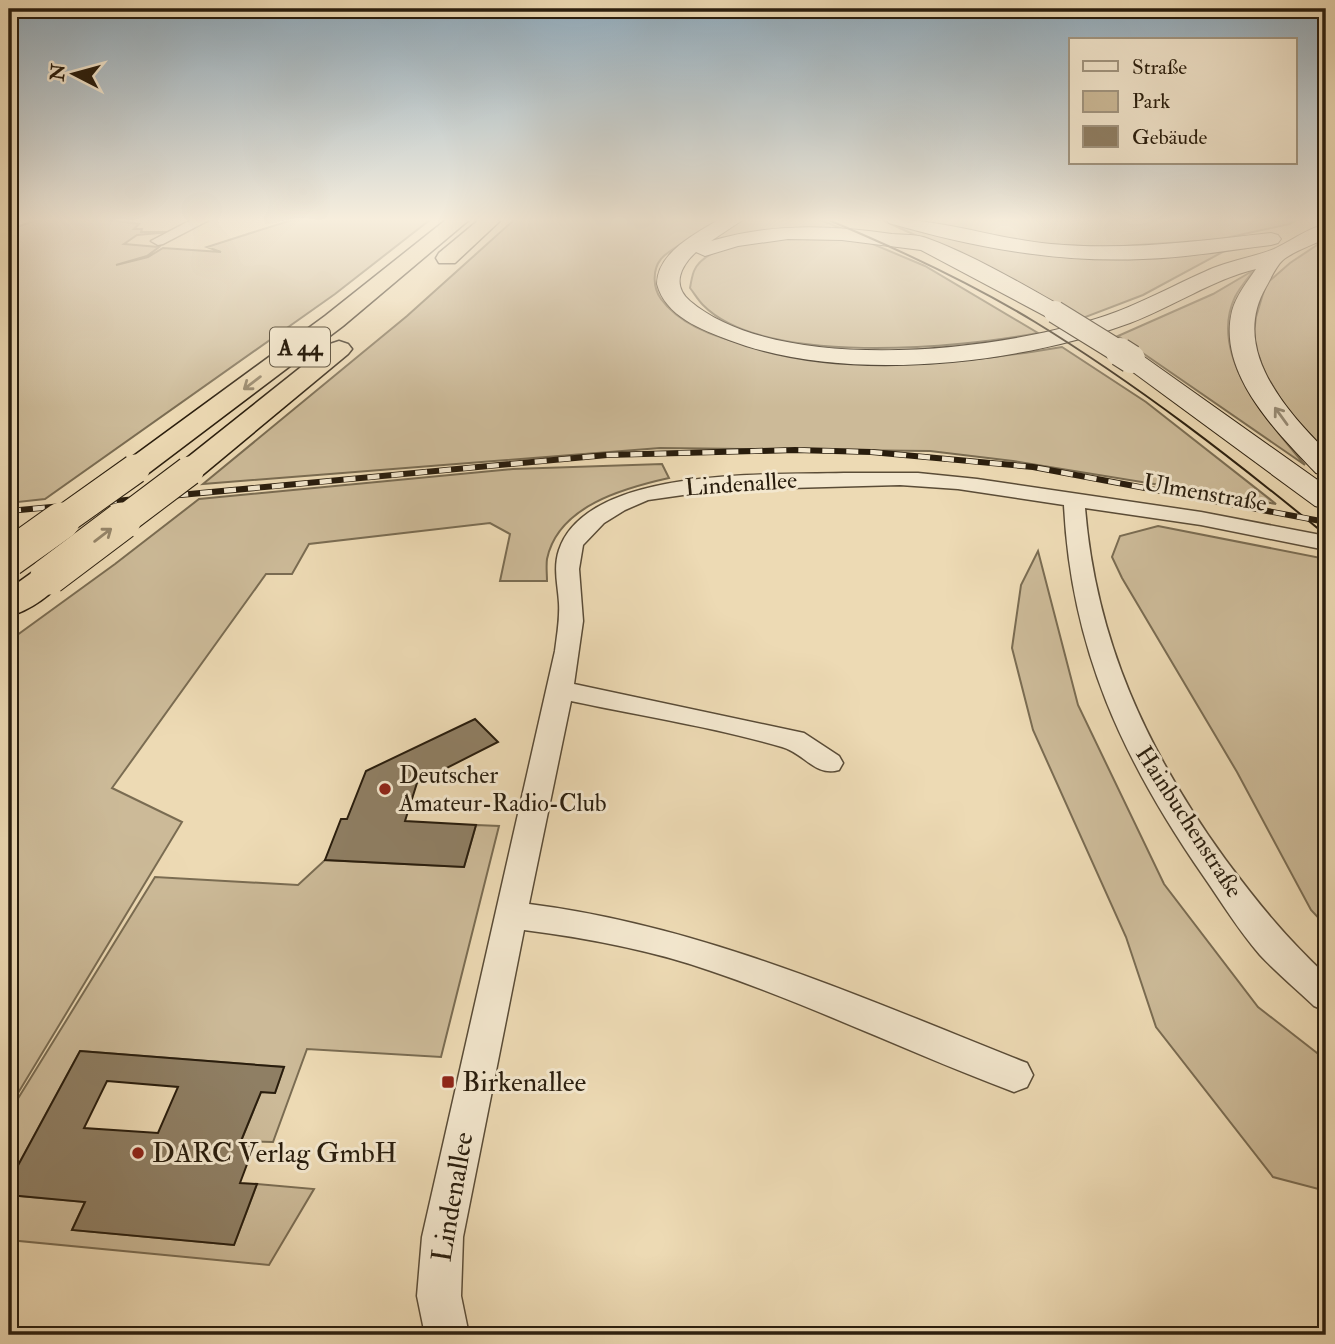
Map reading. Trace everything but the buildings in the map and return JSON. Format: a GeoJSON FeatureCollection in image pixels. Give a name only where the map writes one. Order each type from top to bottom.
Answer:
{"type":"FeatureCollection","features":[{"type":"Feature","properties":{"kind":"highway","name":"A 44"},"geometry":{"type":"LineString","coordinates":[[9,558],[135,469],[383,282]]}},
{"type":"Feature","properties":{"kind":"highway"},"geometry":{"type":"LineString","coordinates":[[414,287],[420,282]]}},
{"type":"Feature","properties":{"kind":"highway","name":"A 44"},"geometry":{"type":"LineString","coordinates":[[9,605],[188,471],[362,330]]}},
{"type":"Feature","properties":{"kind":"main road"},"geometry":{"type":"LineString","coordinates":[[668,282],[670,292],[678,303],[709,324],[743,337],[832,354],[888,357],[985,351],[1067,334],[1131,314],[1203,282]]}},
{"type":"Feature","properties":{"kind":"main road"},"geometry":{"type":"LineString","coordinates":[[998,282],[1055,312],[1131,359],[1326,500]]}},
{"type":"Feature","properties":{"kind":"main road"},"geometry":{"type":"LineString","coordinates":[[1257,282],[1244,311],[1241,334],[1247,361],[1262,391],[1292,431],[1326,467]]}},
{"type":"Feature","properties":{"kind":"street","name":"Lindenallee"},"geometry":{"type":"LineString","coordinates":[[447,1335],[439,1312],[439,1256],[453,1178],[568,651],[571,605],[566,565],[575,539],[596,519],[625,501],[691,485],[838,479],[918,479],[997,486],[1073,499]]}},
{"type":"Feature","properties":{"kind":"street","name":"Ulmenstraße"},"geometry":{"type":"LineString","coordinates":[[1073,499],[1151,508],[1326,543]]}},
{"type":"Feature","properties":{"kind":"street","name":"Hainbuchenstraße"},"geometry":{"type":"LineString","coordinates":[[1073,499],[1078,561],[1094,634],[1109,680],[1146,762],[1198,846],[1270,943],[1326,996]]}},
{"type":"Feature","properties":{"kind":"street"},"geometry":{"type":"LineString","coordinates":[[560,690],[794,740],[829,763]]}},
{"type":"Feature","properties":{"kind":"street"},"geometry":{"type":"LineString","coordinates":[[511,915],[579,925],[713,958],[1014,1075]]}},
{"type":"Feature","properties":{"kind":"green space"},"geometry":{"type":"Polygon","coordinates":[[[9,282],[351,282],[45,499],[9,503],[9,282]]]}},
{"type":"Feature","properties":{"kind":"green space"},"geometry":{"type":"Polygon","coordinates":[[[445,282],[655,282],[661,299],[678,316],[700,329],[755,347],[814,355],[921,362],[980,359],[1062,347],[1146,402],[1276,504],[1013,461],[930,451],[660,448],[203,484],[445,282]]]}},
{"type":"Feature","properties":{"kind":"green space"},"geometry":{"type":"Polygon","coordinates":[[[691,282],[952,282],[1038,333],[960,344],[913,347],[815,345],[770,338],[732,325],[703,305],[690,288],[691,282]]]}},
{"type":"Feature","properties":{"kind":"green space"},"geometry":{"type":"Polygon","coordinates":[[[1012,282],[1168,282],[1143,295],[1083,318],[1012,282]]]}},
{"type":"Feature","properties":{"kind":"green space"},"geometry":{"type":"Polygon","coordinates":[[[1234,282],[1245,282],[1235,297],[1229,319],[1229,342],[1236,365],[1260,409],[1305,465],[1118,336],[1213,294],[1234,282]]]}},
{"type":"Feature","properties":{"kind":"green space"},"geometry":{"type":"Polygon","coordinates":[[[1269,282],[1326,282],[1326,451],[1288,411],[1265,373],[1253,341],[1256,317],[1269,282]]]}},
{"type":"Feature","properties":{"kind":"green space"},"geometry":{"type":"Polygon","coordinates":[[[662,464],[669,478],[632,487],[595,502],[564,525],[547,559],[547,581],[500,581],[510,534],[490,523],[309,544],[292,574],[266,574],[112,788],[182,822],[9,1108],[9,641],[199,499],[513,469],[662,464]]]}},
{"type":"Feature","properties":{"kind":"green space"},"geometry":{"type":"Polygon","coordinates":[[[1158,526],[1326,559],[1326,926],[1311,910],[1237,772],[1112,557],[1120,536],[1158,526]]]}},
{"type":"Feature","properties":{"kind":"green space"},"geometry":{"type":"Polygon","coordinates":[[[1038,551],[1078,705],[1164,884],[1258,1007],[1326,1060],[1326,1191],[1273,1177],[1156,1027],[1126,937],[1033,730],[1012,648],[1021,585],[1038,551]]]}},
{"type":"Feature","properties":{"kind":"green space"},"geometry":{"type":"Polygon","coordinates":[[[476,825],[499,826],[441,1057],[307,1049],[273,1142],[241,1141],[261,1092],[275,1093],[284,1067],[80,1051],[9,1182],[9,1113],[155,877],[298,885],[325,860],[464,867],[476,825]]]}},
{"type":"Feature","properties":{"kind":"green space"},"geometry":{"type":"Polygon","coordinates":[[[257,1184],[314,1189],[269,1265],[9,1240],[9,1195],[85,1202],[72,1230],[234,1245],[257,1184]]]}},
{"type":"Feature","properties":{"kind":"tram line"},"geometry":{"type":"LineString","coordinates":[[962,282],[1035,322],[1111,371],[1184,424],[1326,535]]}},
{"type":"Feature","properties":{"kind":"railway"},"geometry":{"type":"LineString","coordinates":[[9,511],[607,455],[795,450],[871,452],[1033,467],[1326,522],[1321,521]]}},
{"type":"Feature","properties":{"kind":"place","name":"Deutscher Amateur-Radio-Club"},"geometry":{"type":"Point","coordinates":[385,789]}},
{"type":"Feature","properties":{"kind":"place","name":"Birkenallee"},"geometry":{"type":"Point","coordinates":[448,1082]}},
{"type":"Feature","properties":{"kind":"place","name":"DARC Verlag GmbH"},"geometry":{"type":"Point","coordinates":[138,1153]}}]}
